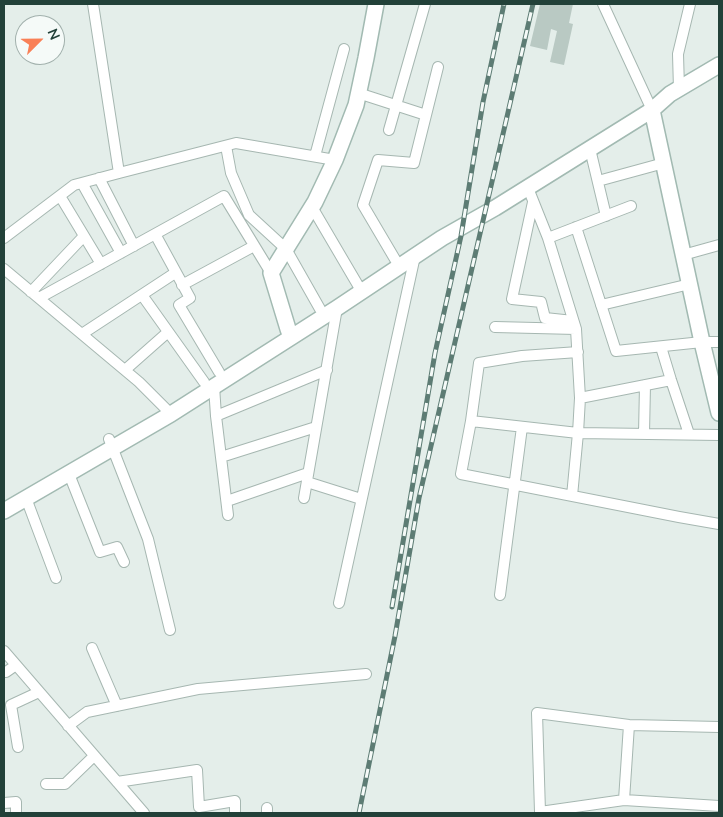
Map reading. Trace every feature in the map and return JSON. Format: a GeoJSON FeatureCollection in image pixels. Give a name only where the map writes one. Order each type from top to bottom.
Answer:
{"type":"FeatureCollection","features":[{"type":"Feature","properties":{"kind":"main road"},"geometry":{"type":"LineString","coordinates":[[290,333],[271,273],[312,207],[335,160],[356,105],[376,4]]}},
{"type":"Feature","properties":{"kind":"main road"},"geometry":{"type":"LineString","coordinates":[[4,501],[111,444],[167,411],[212,380],[290,333],[337,308],[442,238],[495,208],[531,195],[590,149],[652,110],[670,94],[719,65]]}},
{"type":"Feature","properties":{"kind":"main road"},"geometry":{"type":"LineString","coordinates":[[652,110],[675,102],[719,76]]}},
{"type":"Feature","properties":{"kind":"main road"},"geometry":{"type":"LineString","coordinates":[[652,110],[719,412]]}},
{"type":"Feature","properties":{"kind":"main road"},"geometry":{"type":"LineString","coordinates":[[290,333],[334,300],[397,268]]}},
{"type":"Feature","properties":{"kind":"main road"},"geometry":{"type":"LineString","coordinates":[[4,511],[68,474],[111,444]]}},
{"type":"Feature","properties":{"kind":"street"},"geometry":{"type":"LineString","coordinates":[[93,4],[119,172]]}},
{"type":"Feature","properties":{"kind":"street"},"geometry":{"type":"LineString","coordinates":[[389,130],[425,4]]}},
{"type":"Feature","properties":{"kind":"street"},"geometry":{"type":"LineString","coordinates":[[602,4],[652,110]]}},
{"type":"Feature","properties":{"kind":"street"},"geometry":{"type":"LineString","coordinates":[[679,89],[678,54],[690,4]]}},
{"type":"Feature","properties":{"kind":"street"},"geometry":{"type":"LineString","coordinates":[[315,156],[344,49]]}},
{"type":"Feature","properties":{"kind":"street"},"geometry":{"type":"LineString","coordinates":[[397,268],[363,206],[378,160],[414,163],[438,67]]}},
{"type":"Feature","properties":{"kind":"street"},"geometry":{"type":"LineString","coordinates":[[358,93],[426,115]]}},
{"type":"Feature","properties":{"kind":"street"},"geometry":{"type":"LineString","coordinates":[[4,238],[74,186],[119,172],[236,143],[335,160]]}},
{"type":"Feature","properties":{"kind":"street"},"geometry":{"type":"LineString","coordinates":[[226,146],[231,173],[249,214],[286,249],[320,309]]}},
{"type":"Feature","properties":{"kind":"street"},"geometry":{"type":"LineString","coordinates":[[590,149],[606,216]]}},
{"type":"Feature","properties":{"kind":"street"},"geometry":{"type":"LineString","coordinates":[[598,181],[664,163]]}},
{"type":"Feature","properties":{"kind":"street"},"geometry":{"type":"LineString","coordinates":[[99,178],[134,246]]}},
{"type":"Feature","properties":{"kind":"street"},"geometry":{"type":"LineString","coordinates":[[82,183],[121,253]]}},
{"type":"Feature","properties":{"kind":"street"},"geometry":{"type":"LineString","coordinates":[[531,195],[548,238],[575,325],[580,398],[572,496]]}},
{"type":"Feature","properties":{"kind":"street"},"geometry":{"type":"LineString","coordinates":[[531,195],[512,299],[541,302],[545,318],[575,325]]}},
{"type":"Feature","properties":{"kind":"street"},"geometry":{"type":"LineString","coordinates":[[60,196],[101,264]]}},
{"type":"Feature","properties":{"kind":"street"},"geometry":{"type":"LineString","coordinates":[[35,295],[101,264],[224,196],[271,273]]}},
{"type":"Feature","properties":{"kind":"street"},"geometry":{"type":"LineString","coordinates":[[548,238],[631,206]]}},
{"type":"Feature","properties":{"kind":"street"},"geometry":{"type":"LineString","coordinates":[[312,207],[359,288]]}},
{"type":"Feature","properties":{"kind":"street"},"geometry":{"type":"LineString","coordinates":[[576,227],[616,351],[719,342]]}},
{"type":"Feature","properties":{"kind":"street"},"geometry":{"type":"LineString","coordinates":[[155,234],[190,298],[179,305],[212,380],[228,515]]}},
{"type":"Feature","properties":{"kind":"street"},"geometry":{"type":"LineString","coordinates":[[35,295],[84,236]]}},
{"type":"Feature","properties":{"kind":"street"},"geometry":{"type":"LineString","coordinates":[[683,255],[719,245]]}},
{"type":"Feature","properties":{"kind":"street"},"geometry":{"type":"LineString","coordinates":[[182,285],[254,246]]}},
{"type":"Feature","properties":{"kind":"street"},"geometry":{"type":"LineString","coordinates":[[339,603],[415,256]]}},
{"type":"Feature","properties":{"kind":"street"},"geometry":{"type":"LineString","coordinates":[[4,269],[139,382],[167,411]]}},
{"type":"Feature","properties":{"kind":"street"},"geometry":{"type":"LineString","coordinates":[[82,334],[175,273]]}},
{"type":"Feature","properties":{"kind":"street"},"geometry":{"type":"LineString","coordinates":[[601,305],[690,284]]}},
{"type":"Feature","properties":{"kind":"street"},"geometry":{"type":"LineString","coordinates":[[142,295],[168,332],[212,380]]}},
{"type":"Feature","properties":{"kind":"street"},"geometry":{"type":"LineString","coordinates":[[304,498],[337,308]]}},
{"type":"Feature","properties":{"kind":"street"},"geometry":{"type":"LineString","coordinates":[[495,327],[575,325]]}},
{"type":"Feature","properties":{"kind":"street"},"geometry":{"type":"LineString","coordinates":[[125,370],[168,332]]}},
{"type":"Feature","properties":{"kind":"street"},"geometry":{"type":"LineString","coordinates":[[661,347],[689,434]]}},
{"type":"Feature","properties":{"kind":"street"},"geometry":{"type":"LineString","coordinates":[[578,352],[522,356],[479,363],[461,474],[719,524]]}},
{"type":"Feature","properties":{"kind":"street"},"geometry":{"type":"LineString","coordinates":[[216,416],[327,370]]}},
{"type":"Feature","properties":{"kind":"street"},"geometry":{"type":"LineString","coordinates":[[580,398],[671,380]]}},
{"type":"Feature","properties":{"kind":"street"},"geometry":{"type":"LineString","coordinates":[[644,434],[645,385]]}},
{"type":"Feature","properties":{"kind":"street"},"geometry":{"type":"LineString","coordinates":[[471,421],[578,433],[719,435]]}},
{"type":"Feature","properties":{"kind":"street"},"geometry":{"type":"LineString","coordinates":[[221,457],[316,427]]}},
{"type":"Feature","properties":{"kind":"street"},"geometry":{"type":"LineString","coordinates":[[500,595],[522,427]]}},
{"type":"Feature","properties":{"kind":"street"},"geometry":{"type":"LineString","coordinates":[[111,444],[148,539],[170,630]]}},
{"type":"Feature","properties":{"kind":"street"},"geometry":{"type":"LineString","coordinates":[[68,474],[100,552],[117,547],[124,562]]}},
{"type":"Feature","properties":{"kind":"street"},"geometry":{"type":"LineString","coordinates":[[227,502],[307,477],[362,499]]}},
{"type":"Feature","properties":{"kind":"street"},"geometry":{"type":"LineString","coordinates":[[26,498],[56,578]]}},
{"type":"Feature","properties":{"kind":"street"},"geometry":{"type":"LineString","coordinates":[[92,648],[116,706]]}},
{"type":"Feature","properties":{"kind":"street"},"geometry":{"type":"LineString","coordinates":[[4,651],[144,813]]}},
{"type":"Feature","properties":{"kind":"street"},"geometry":{"type":"LineString","coordinates":[[4,672],[16,664]]}},
{"type":"Feature","properties":{"kind":"street"},"geometry":{"type":"LineString","coordinates":[[68,726],[87,712],[198,689],[366,674]]}},
{"type":"Feature","properties":{"kind":"street"},"geometry":{"type":"LineString","coordinates":[[18,747],[11,705],[39,692]]}},
{"type":"Feature","properties":{"kind":"street"},"geometry":{"type":"LineString","coordinates":[[719,728],[629,725],[537,713],[540,812],[624,800],[719,806]]}},
{"type":"Feature","properties":{"kind":"street"},"geometry":{"type":"LineString","coordinates":[[624,800],[629,725]]}},
{"type":"Feature","properties":{"kind":"street"},"geometry":{"type":"LineString","coordinates":[[46,784],[65,784],[94,756]]}},
{"type":"Feature","properties":{"kind":"street"},"geometry":{"type":"LineString","coordinates":[[117,782],[197,770],[199,806],[235,801],[234,813]]}},
{"type":"Feature","properties":{"kind":"street"},"geometry":{"type":"LineString","coordinates":[[4,803],[16,802],[16,813]]}},
{"type":"Feature","properties":{"kind":"building"},"geometry":{"type":"Polygon","coordinates":[[[540,4],[573,4],[569,23],[573,24],[564,65],[550,62],[557,31],[551,29],[547,50],[530,46],[540,4]]]}},
{"type":"Feature","properties":{"kind":"railway"},"geometry":{"type":"LineString","coordinates":[[392,607],[435,353],[461,236],[483,102],[504,4]]}},
{"type":"Feature","properties":{"kind":"railway"},"geometry":{"type":"LineString","coordinates":[[359,813],[395,636],[419,498],[533,4]]}}]}
